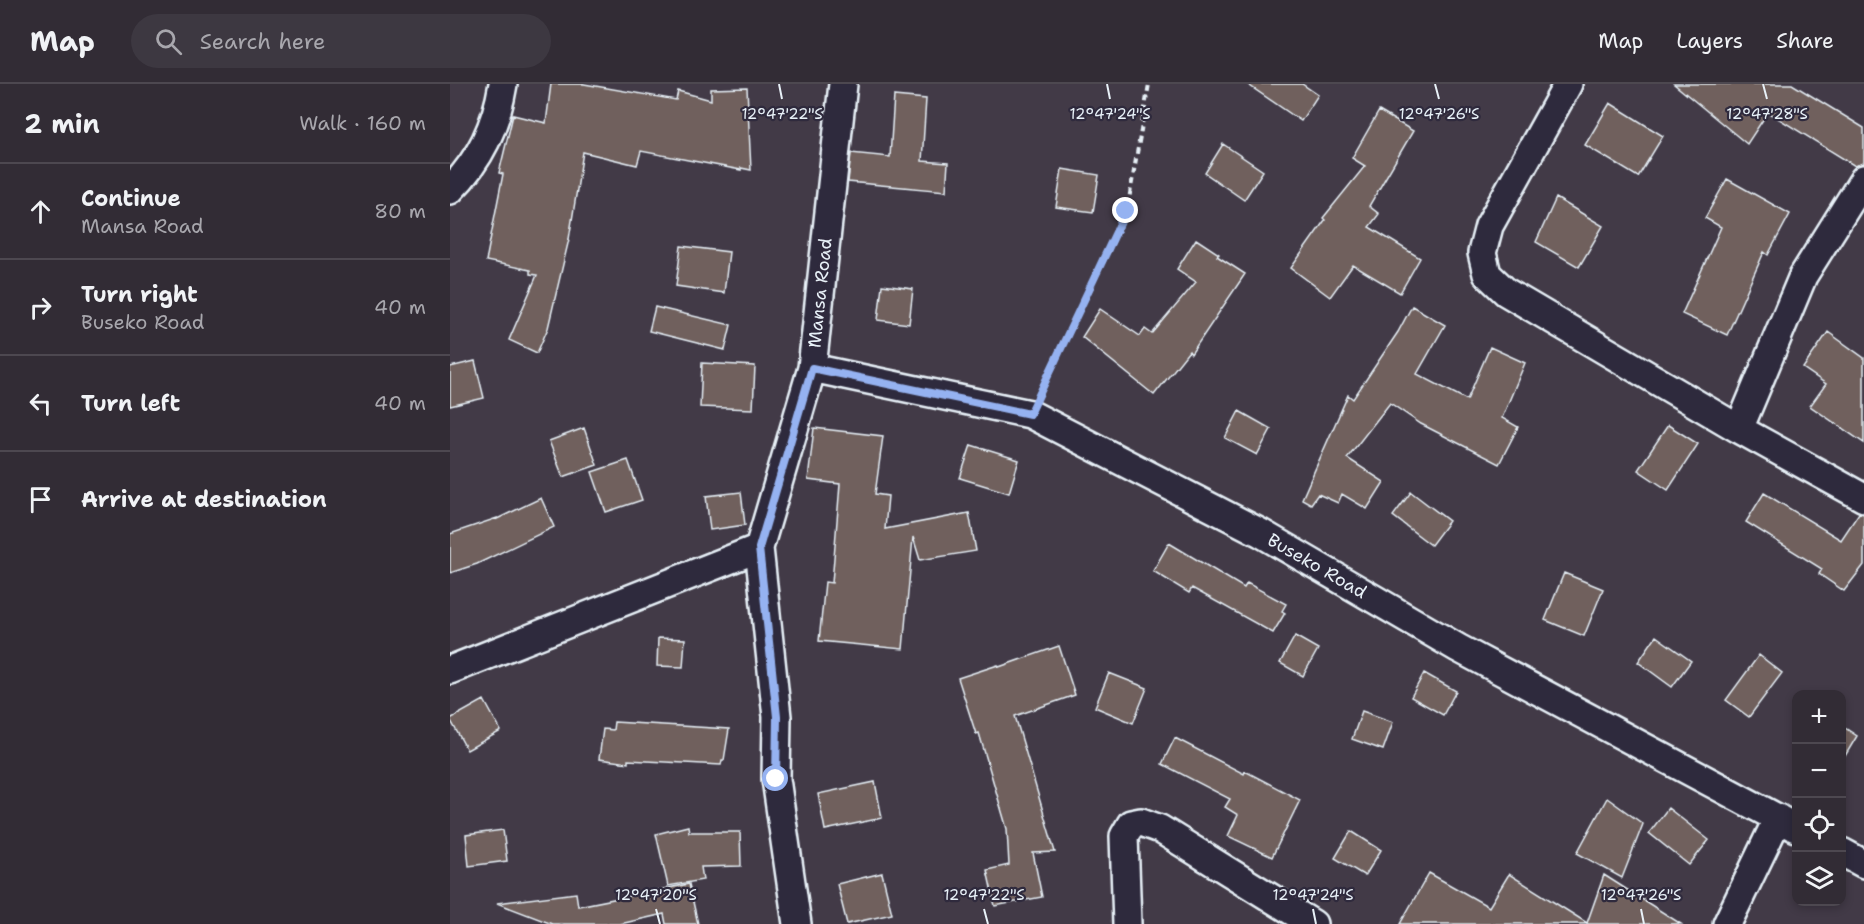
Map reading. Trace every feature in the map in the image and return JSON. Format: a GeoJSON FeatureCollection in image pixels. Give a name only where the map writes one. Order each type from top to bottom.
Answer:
{"type":"FeatureCollection","features":[{"type":"Feature","properties":{"kind":"street"},"geometry":{"type":"LineString","coordinates":[[450,190],[482,152],[499,110],[503,84]]}},
{"type":"Feature","properties":{"kind":"street","name":"Mansa Road"},"geometry":{"type":"LineString","coordinates":[[797,924],[776,779],[777,717],[759,548],[812,368],[843,84]]}},
{"type":"Feature","properties":{"kind":"street"},"geometry":{"type":"LineString","coordinates":[[1568,84],[1489,226],[1482,254],[1487,274],[1506,292],[1739,429],[1864,498]]}},
{"type":"Feature","properties":{"kind":"street"},"geometry":{"type":"LineString","coordinates":[[1739,429],[1803,276],[1864,178]]}},
{"type":"Feature","properties":{"kind":"street","name":"Buseko Road"},"geometry":{"type":"LineString","coordinates":[[812,368],[1030,414],[1261,533],[1458,648],[1787,823]]}},
{"type":"Feature","properties":{"kind":"street"},"geometry":{"type":"LineString","coordinates":[[450,670],[759,548]]}},
{"type":"Feature","properties":{"kind":"street"},"geometry":{"type":"LineString","coordinates":[[1127,924],[1124,836],[1131,824],[1141,822],[1160,830],[1313,924]]}},
{"type":"Feature","properties":{"kind":"street"},"geometry":{"type":"LineString","coordinates":[[1727,924],[1787,823]]}},
{"type":"Feature","properties":{"kind":"street"},"geometry":{"type":"LineString","coordinates":[[1846,854],[1864,864]]}},
{"type":"Feature","properties":{"kind":"path"},"geometry":{"type":"LineString","coordinates":[[1030,414],[1126,211],[1149,84]]}},
{"type":"Feature","properties":{"kind":"building"},"geometry":{"type":"Polygon","coordinates":[[[551,84],[584,84],[676,100],[678,91],[711,100],[711,89],[747,88],[751,170],[641,151],[637,165],[583,152],[569,239],[548,328],[537,353],[509,340],[537,275],[530,274],[530,270],[486,261],[503,174],[499,173],[513,115],[546,123],[551,84]]]}},
{"type":"Feature","properties":{"kind":"building"},"geometry":{"type":"Polygon","coordinates":[[[1247,84],[1302,84],[1318,95],[1301,121],[1247,84]]]}},
{"type":"Feature","properties":{"kind":"building"},"geometry":{"type":"Polygon","coordinates":[[[1674,84],[1792,84],[1864,128],[1864,163],[1855,166],[1768,112],[1747,144],[1674,84]]]}},
{"type":"Feature","properties":{"kind":"building"},"geometry":{"type":"Polygon","coordinates":[[[894,96],[926,99],[922,161],[948,163],[946,191],[848,182],[851,153],[890,157],[894,96]]]}},
{"type":"Feature","properties":{"kind":"building"},"geometry":{"type":"Polygon","coordinates":[[[1610,103],[1663,136],[1638,177],[1585,145],[1610,103]]]}},
{"type":"Feature","properties":{"kind":"building"},"geometry":{"type":"Polygon","coordinates":[[[1379,111],[1413,131],[1369,206],[1379,214],[1369,227],[1420,258],[1400,293],[1353,265],[1330,297],[1291,268],[1325,220],[1323,218],[1365,166],[1352,158],[1379,111]]]}},
{"type":"Feature","properties":{"kind":"building"},"geometry":{"type":"Polygon","coordinates":[[[1223,144],[1263,171],[1244,200],[1205,173],[1223,144]]]}},
{"type":"Feature","properties":{"kind":"building"},"geometry":{"type":"Polygon","coordinates":[[[1062,169],[1099,175],[1093,212],[1056,207],[1062,169]]]}},
{"type":"Feature","properties":{"kind":"building"},"geometry":{"type":"Polygon","coordinates":[[[1727,179],[1790,214],[1768,255],[1764,252],[1727,335],[1682,314],[1721,227],[1705,218],[1727,179]]]}},
{"type":"Feature","properties":{"kind":"building"},"geometry":{"type":"Polygon","coordinates":[[[1556,198],[1603,226],[1579,267],[1536,242],[1556,198]]]}},
{"type":"Feature","properties":{"kind":"building"},"geometry":{"type":"Polygon","coordinates":[[[1196,239],[1245,274],[1191,354],[1189,351],[1154,395],[1082,337],[1100,309],[1140,336],[1145,329],[1152,334],[1196,282],[1177,269],[1196,239]]]}},
{"type":"Feature","properties":{"kind":"building"},"geometry":{"type":"Polygon","coordinates":[[[681,246],[729,252],[724,293],[676,286],[681,246]]]}},
{"type":"Feature","properties":{"kind":"building"},"geometry":{"type":"Polygon","coordinates":[[[882,285],[913,289],[909,324],[878,320],[882,285]]]}},
{"type":"Feature","properties":{"kind":"building"},"geometry":{"type":"Polygon","coordinates":[[[1412,306],[1445,325],[1417,374],[1467,400],[1490,347],[1525,363],[1502,418],[1518,427],[1499,464],[1421,424],[1390,403],[1347,458],[1384,482],[1367,509],[1342,494],[1338,503],[1318,494],[1311,504],[1302,499],[1348,395],[1353,399],[1398,332],[1412,306]]]}},
{"type":"Feature","properties":{"kind":"building"},"geometry":{"type":"Polygon","coordinates":[[[655,307],[731,325],[725,350],[649,331],[655,307]]]}},
{"type":"Feature","properties":{"kind":"building"},"geometry":{"type":"Polygon","coordinates":[[[1828,332],[1864,358],[1864,443],[1810,406],[1826,384],[1803,368],[1828,332]]]}},
{"type":"Feature","properties":{"kind":"building"},"geometry":{"type":"Polygon","coordinates":[[[475,361],[484,398],[450,406],[450,367],[475,361]]]}},
{"type":"Feature","properties":{"kind":"building"},"geometry":{"type":"Polygon","coordinates":[[[702,363],[755,366],[753,409],[700,407],[702,363]]]}},
{"type":"Feature","properties":{"kind":"building"},"geometry":{"type":"Polygon","coordinates":[[[1239,411],[1271,429],[1257,455],[1225,438],[1239,411]]]}},
{"type":"Feature","properties":{"kind":"building"},"geometry":{"type":"Polygon","coordinates":[[[1668,425],[1698,444],[1668,490],[1638,470],[1668,425]]]}},
{"type":"Feature","properties":{"kind":"building"},"geometry":{"type":"Polygon","coordinates":[[[584,428],[597,465],[563,477],[549,441],[584,428]]]}},
{"type":"Feature","properties":{"kind":"building"},"geometry":{"type":"Polygon","coordinates":[[[814,428],[883,436],[875,494],[888,496],[885,529],[969,513],[976,551],[920,560],[913,537],[903,649],[819,641],[825,582],[832,583],[840,484],[808,480],[814,428]]]}},
{"type":"Feature","properties":{"kind":"building"},"geometry":{"type":"Polygon","coordinates":[[[971,445],[1019,460],[1009,493],[960,478],[971,445]]]}},
{"type":"Feature","properties":{"kind":"building"},"geometry":{"type":"Polygon","coordinates":[[[628,460],[642,500],[606,512],[592,472],[628,460]]]}},
{"type":"Feature","properties":{"kind":"building"},"geometry":{"type":"Polygon","coordinates":[[[741,492],[745,525],[710,530],[706,496],[741,492]]]}},
{"type":"Feature","properties":{"kind":"building"},"geometry":{"type":"Polygon","coordinates":[[[1411,492],[1449,521],[1431,545],[1393,516],[1411,492]]]}},
{"type":"Feature","properties":{"kind":"building"},"geometry":{"type":"Polygon","coordinates":[[[1764,493],[1841,540],[1859,513],[1864,514],[1864,565],[1844,591],[1819,574],[1822,569],[1746,522],[1764,493]]]}},
{"type":"Feature","properties":{"kind":"building"},"geometry":{"type":"Polygon","coordinates":[[[541,498],[554,527],[477,564],[450,573],[450,534],[497,519],[541,498]]]}},
{"type":"Feature","properties":{"kind":"building"},"geometry":{"type":"Polygon","coordinates":[[[1169,543],[1244,588],[1247,583],[1286,604],[1282,611],[1285,613],[1273,633],[1192,588],[1189,593],[1153,571],[1169,543]]]}},
{"type":"Feature","properties":{"kind":"building"},"geometry":{"type":"Polygon","coordinates":[[[1564,573],[1603,589],[1584,636],[1545,620],[1564,573]]]}},
{"type":"Feature","properties":{"kind":"building"},"geometry":{"type":"Polygon","coordinates":[[[1295,636],[1318,649],[1303,676],[1280,663],[1295,636]]]}},
{"type":"Feature","properties":{"kind":"building"},"geometry":{"type":"Polygon","coordinates":[[[1656,636],[1691,661],[1672,687],[1638,662],[1656,636]]]}},
{"type":"Feature","properties":{"kind":"building"},"geometry":{"type":"Polygon","coordinates":[[[658,638],[685,639],[683,667],[657,666],[658,638]]]}},
{"type":"Feature","properties":{"kind":"building"},"geometry":{"type":"Polygon","coordinates":[[[1059,646],[1075,695],[1015,716],[1055,852],[1033,853],[1042,897],[995,906],[987,870],[1009,865],[1007,829],[979,733],[976,734],[958,678],[998,665],[999,667],[1059,646]]]}},
{"type":"Feature","properties":{"kind":"building"},"geometry":{"type":"Polygon","coordinates":[[[1759,655],[1782,673],[1749,717],[1726,700],[1759,655]]]}},
{"type":"Feature","properties":{"kind":"building"},"geometry":{"type":"Polygon","coordinates":[[[1109,673],[1147,688],[1133,723],[1095,707],[1109,673]]]}},
{"type":"Feature","properties":{"kind":"building"},"geometry":{"type":"Polygon","coordinates":[[[1424,673],[1456,691],[1443,715],[1411,697],[1424,673]]]}},
{"type":"Feature","properties":{"kind":"building"},"geometry":{"type":"Polygon","coordinates":[[[484,700],[501,731],[467,750],[450,719],[484,700]]]}},
{"type":"Feature","properties":{"kind":"building"},"geometry":{"type":"Polygon","coordinates":[[[1362,711],[1393,722],[1383,750],[1352,739],[1362,711]]]}},
{"type":"Feature","properties":{"kind":"building"},"geometry":{"type":"Polygon","coordinates":[[[614,722],[729,729],[724,760],[721,765],[628,760],[628,763],[599,759],[603,729],[613,730],[614,722]]]}},
{"type":"Feature","properties":{"kind":"building"},"geometry":{"type":"Polygon","coordinates":[[[1846,729],[1857,736],[1846,754],[1846,729]]]}},
{"type":"Feature","properties":{"kind":"building"},"geometry":{"type":"Polygon","coordinates":[[[1175,738],[1300,800],[1272,857],[1228,836],[1238,815],[1225,807],[1230,799],[1162,764],[1175,738]]]}},
{"type":"Feature","properties":{"kind":"building"},"geometry":{"type":"Polygon","coordinates":[[[875,782],[882,818],[825,830],[818,794],[875,782]]]}},
{"type":"Feature","properties":{"kind":"building"},"geometry":{"type":"Polygon","coordinates":[[[1607,798],[1643,824],[1622,878],[1577,853],[1607,798]]]}},
{"type":"Feature","properties":{"kind":"building"},"geometry":{"type":"Polygon","coordinates":[[[1668,808],[1709,840],[1689,865],[1649,833],[1668,808]]]}},
{"type":"Feature","properties":{"kind":"building"},"geometry":{"type":"Polygon","coordinates":[[[688,826],[689,832],[740,832],[741,866],[701,867],[703,880],[668,886],[656,834],[688,826]]]}},
{"type":"Feature","properties":{"kind":"building"},"geometry":{"type":"Polygon","coordinates":[[[503,830],[507,861],[469,866],[466,835],[503,830]]]}},
{"type":"Feature","properties":{"kind":"building"},"geometry":{"type":"Polygon","coordinates":[[[1351,831],[1381,850],[1365,876],[1335,858],[1351,831]]]}},
{"type":"Feature","properties":{"kind":"building"},"geometry":{"type":"Polygon","coordinates":[[[882,873],[892,914],[847,924],[837,884],[882,873]]]}},
{"type":"Feature","properties":{"kind":"building"},"geometry":{"type":"Polygon","coordinates":[[[1429,873],[1489,907],[1509,874],[1587,923],[1604,875],[1681,924],[1400,924],[1429,873]]]}},
{"type":"Feature","properties":{"kind":"building"},"geometry":{"type":"Polygon","coordinates":[[[689,884],[698,924],[666,924],[664,914],[620,924],[552,924],[497,903],[576,893],[578,906],[689,884]]]}},
{"type":"Feature","properties":{"kind":"route"},"geometry":{"type":"LineString","coordinates":[[776,779],[777,717],[759,548],[812,368],[1030,414],[1126,211]]}}]}
